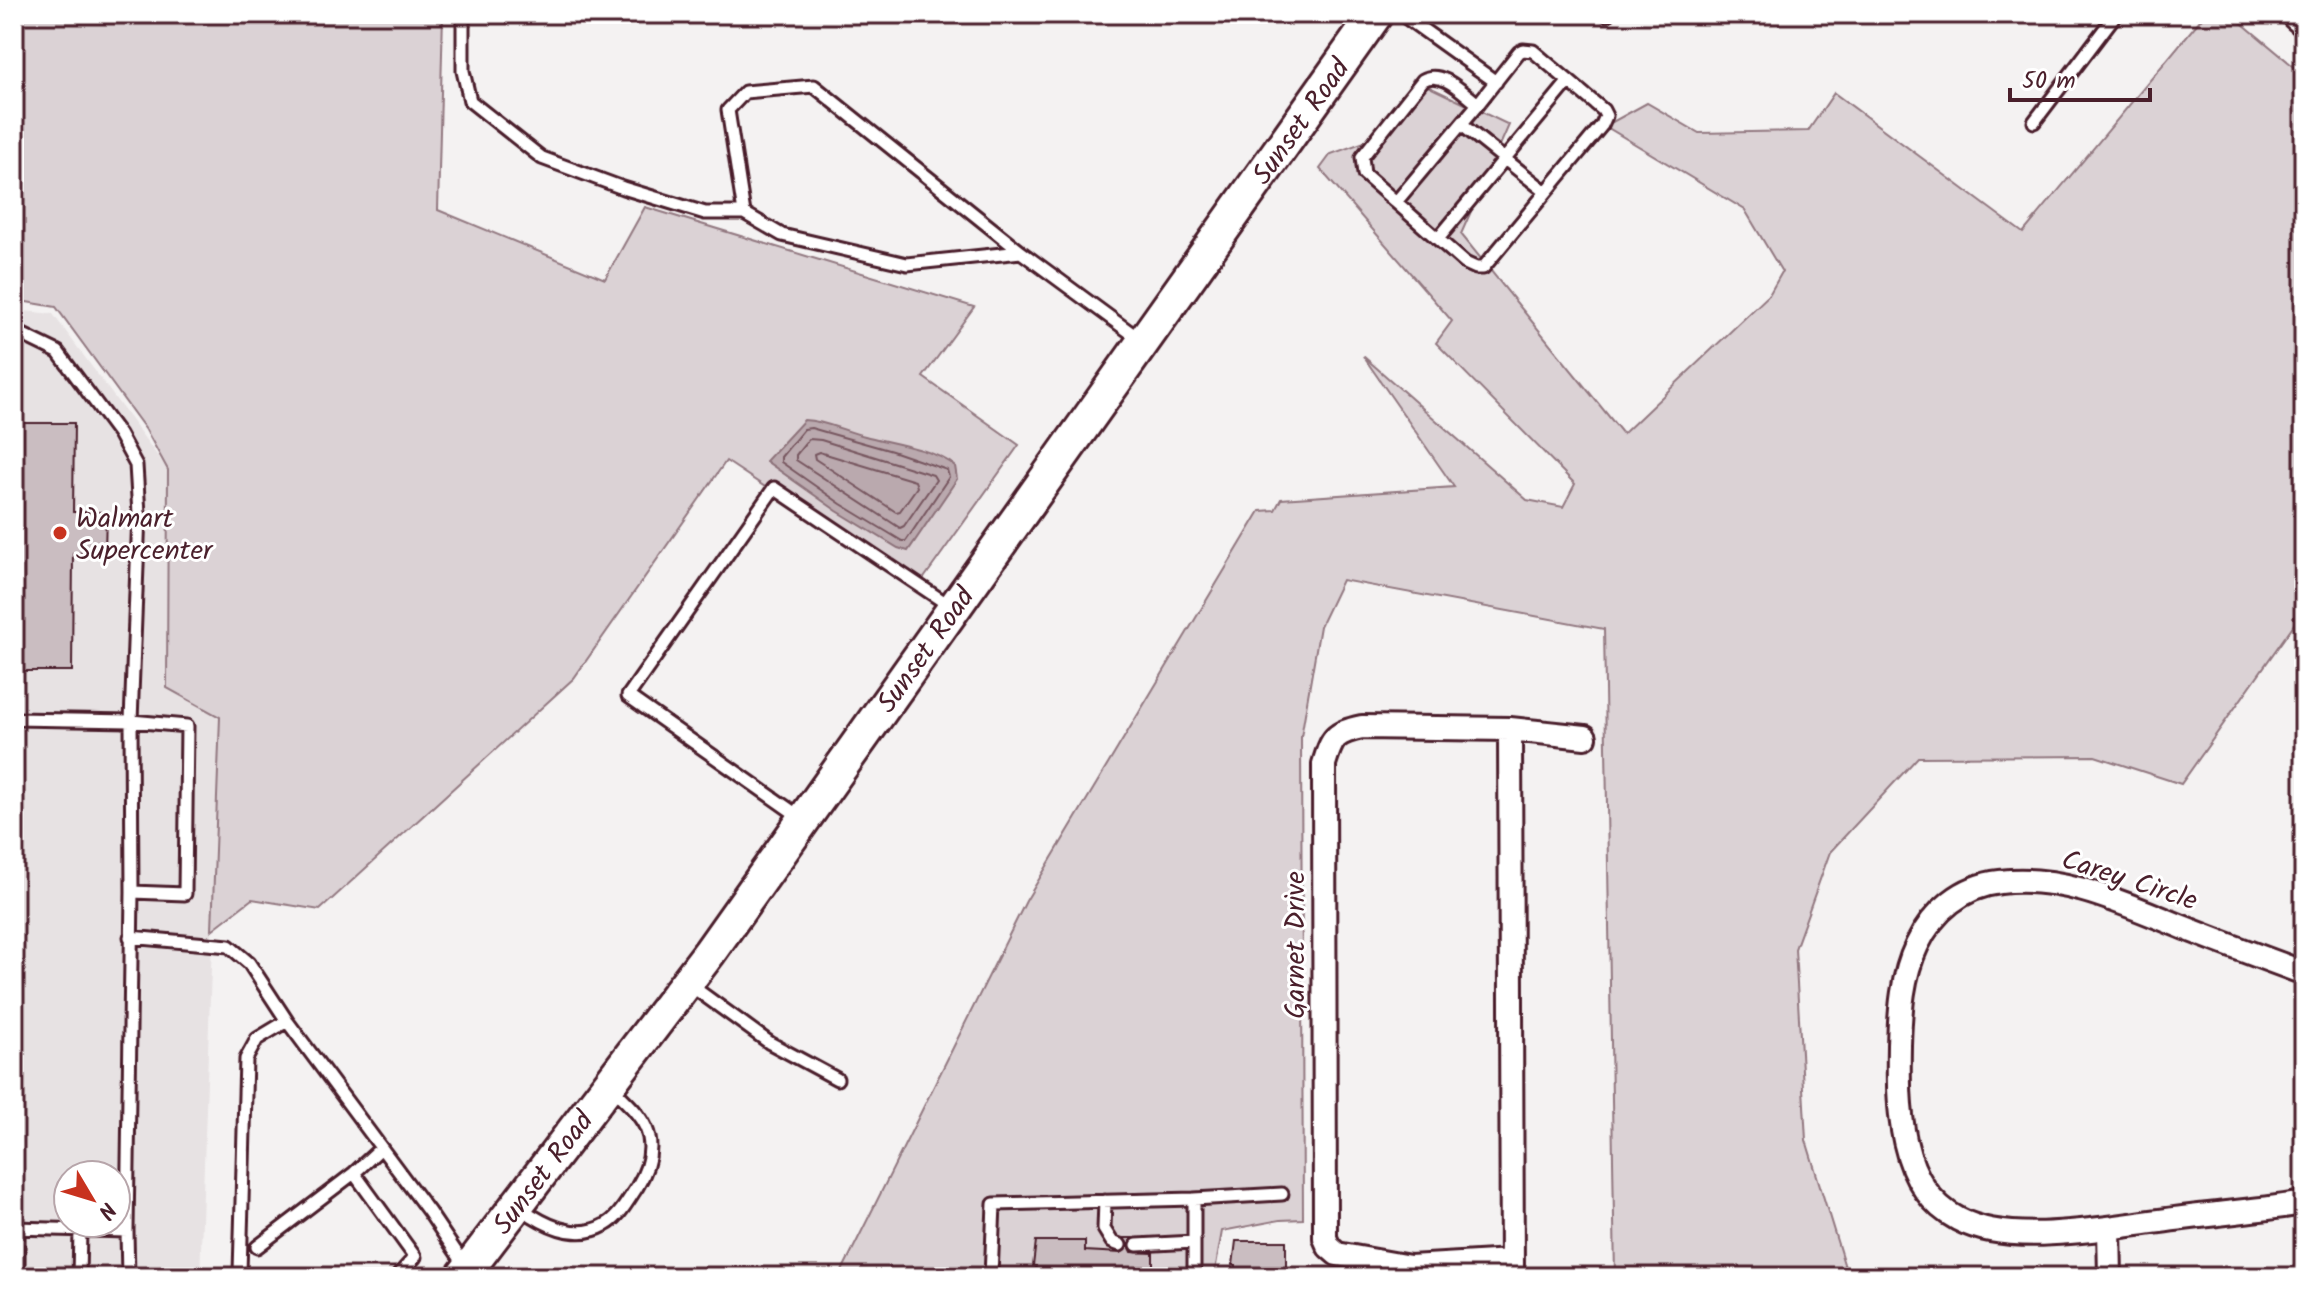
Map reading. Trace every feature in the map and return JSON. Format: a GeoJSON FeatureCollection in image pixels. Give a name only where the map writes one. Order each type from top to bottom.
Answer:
{"type":"FeatureCollection","features":[{"type":"Feature","properties":{"kind":"street","name":"Sunset Road"},"geometry":{"type":"LineString","coordinates":[[469,1275],[517,1205],[686,983],[1376,14]]}},
{"type":"Feature","properties":{"kind":"street"},"geometry":{"type":"LineString","coordinates":[[2298,14],[2304,19]]}},
{"type":"Feature","properties":{"kind":"street","name":"Garnet Drive"},"geometry":{"type":"LineString","coordinates":[[1510,729],[1512,1269],[1410,1272],[1337,1254],[1325,1238],[1324,764],[1331,741],[1339,734],[1362,727],[1510,729],[1585,737]]}},
{"type":"Feature","properties":{"kind":"street","name":"Carey Circle"},"geometry":{"type":"LineString","coordinates":[[2304,973],[2127,905],[2043,882],[1999,882],[1978,886],[1943,908],[1918,941],[1905,981],[1900,1019],[1899,1076],[1902,1126],[1910,1156],[1924,1185],[1932,1197],[1956,1218],[1986,1229],[2017,1233],[2109,1228],[2304,1203]]}},
{"type":"Feature","properties":{"kind":"street"},"geometry":{"type":"LineString","coordinates":[[2109,1228],[2110,1277]]}},
{"type":"Feature","properties":{"kind":"lane"},"geometry":{"type":"LineString","coordinates":[[463,14],[463,71],[470,101],[542,158],[623,188],[705,213],[744,213],[782,235],[907,264],[1021,252]]}},
{"type":"Feature","properties":{"kind":"lane"},"geometry":{"type":"LineString","coordinates":[[1401,14],[1496,82]]}},
{"type":"Feature","properties":{"kind":"lane"},"geometry":{"type":"LineString","coordinates":[[2034,122],[2116,14]]}},
{"type":"Feature","properties":{"kind":"lane"},"geometry":{"type":"LineString","coordinates":[[1396,202],[1462,125],[1519,52],[1523,50],[1533,51],[1603,110],[1606,116],[1602,125],[1483,268],[1476,268],[1465,263],[1364,174],[1362,157],[1423,80],[1430,76],[1439,76],[1478,104]]}},
{"type":"Feature","properties":{"kind":"lane"},"geometry":{"type":"LineString","coordinates":[[1438,239],[1569,81]]}},
{"type":"Feature","properties":{"kind":"lane"},"geometry":{"type":"LineString","coordinates":[[744,213],[728,110],[745,92],[814,86],[1021,252],[1143,341]]}},
{"type":"Feature","properties":{"kind":"lane"},"geometry":{"type":"LineString","coordinates":[[1462,125],[1546,192]]}},
{"type":"Feature","properties":{"kind":"lane"},"geometry":{"type":"LineString","coordinates":[[14,336],[21,334],[58,352],[119,434],[136,465],[139,514],[131,721],[128,1159]]}},
{"type":"Feature","properties":{"kind":"lane"},"geometry":{"type":"LineString","coordinates":[[803,819],[628,696],[774,488],[953,608]]}},
{"type":"Feature","properties":{"kind":"lane"},"geometry":{"type":"LineString","coordinates":[[14,719],[131,721],[187,726],[185,894],[132,892]]}},
{"type":"Feature","properties":{"kind":"lane"},"geometry":{"type":"LineString","coordinates":[[130,937],[229,946],[249,963],[469,1275]]}},
{"type":"Feature","properties":{"kind":"lane"},"geometry":{"type":"LineString","coordinates":[[686,983],[770,1043],[837,1079]]}},
{"type":"Feature","properties":{"kind":"lane"},"geometry":{"type":"LineString","coordinates":[[242,1277],[246,1059],[257,1039],[287,1021]]}},
{"type":"Feature","properties":{"kind":"lane"},"geometry":{"type":"LineString","coordinates":[[517,1205],[557,1230],[584,1231],[606,1225],[624,1207],[647,1170],[650,1150],[646,1128],[609,1085]]}},
{"type":"Feature","properties":{"kind":"lane"},"geometry":{"type":"LineString","coordinates":[[257,1247],[354,1173],[381,1148]]}},
{"type":"Feature","properties":{"kind":"lane"},"geometry":{"type":"LineString","coordinates":[[354,1173],[415,1257],[397,1277]]}},
{"type":"Feature","properties":{"kind":"lane"},"geometry":{"type":"LineString","coordinates":[[991,1277],[994,1204],[1282,1194]]}},
{"type":"Feature","properties":{"kind":"lane"},"geometry":{"type":"LineString","coordinates":[[1194,1199],[1194,1277]]}},
{"type":"Feature","properties":{"kind":"lane"},"geometry":{"type":"LineString","coordinates":[[1105,1201],[1104,1229],[1112,1242],[1120,1245]]}},
{"type":"Feature","properties":{"kind":"lane"},"geometry":{"type":"LineString","coordinates":[[18,1277],[16,1228],[52,1229]]}},
{"type":"Feature","properties":{"kind":"lane"},"geometry":{"type":"LineString","coordinates":[[79,1277],[80,1239]]}},
{"type":"Feature","properties":{"kind":"lane"},"geometry":{"type":"LineString","coordinates":[[127,1239],[128,1277]]}},
{"type":"Feature","properties":{"kind":"lane"},"geometry":{"type":"LineString","coordinates":[[1137,1245],[1194,1242]]}},
{"type":"Feature","properties":{"kind":"shaded area"},"geometry":{"type":"Polygon","coordinates":[[[14,14],[443,14],[438,210],[605,279],[645,207],[974,307],[923,377],[1019,445],[917,588],[726,461],[574,678],[320,910],[252,899],[212,930],[220,717],[167,688],[168,470],[146,430],[56,307],[14,300],[14,14]]]}},
{"type":"Feature","properties":{"kind":"shaded area"},"geometry":{"type":"Polygon","coordinates":[[[2205,14],[2231,14],[2304,75],[2304,610],[2181,784],[2095,756],[1918,757],[1830,852],[1795,949],[1806,1140],[1848,1277],[1615,1277],[1604,629],[1342,580],[1320,626],[1301,737],[1303,1219],[1222,1231],[1214,1277],[839,1277],[1026,901],[1260,511],[1275,510],[1281,499],[1454,487],[1363,356],[1527,500],[1563,507],[1575,484],[1436,343],[1452,321],[1320,169],[1331,154],[1381,136],[1413,79],[1509,125],[1461,234],[1623,434],[1769,295],[1782,272],[1745,210],[1605,126],[1647,103],[1699,133],[1808,131],[1834,93],[2023,233],[2205,14]]]}},
{"type":"Feature","properties":{"kind":"shaded area"},"geometry":{"type":"Polygon","coordinates":[[[14,310],[53,314],[168,470],[167,688],[220,717],[200,1277],[14,1277],[14,310]]]}},
{"type":"Feature","properties":{"kind":"water"},"geometry":{"type":"Polygon","coordinates":[[[804,420],[925,451],[955,466],[957,479],[908,551],[837,511],[766,461],[804,420]]]}},
{"type":"Feature","properties":{"kind":"building","name":"Walmart Supercenter"},"geometry":{"type":"Polygon","coordinates":[[[14,423],[74,423],[73,512],[106,512],[105,553],[73,553],[72,671],[14,671],[14,423]]]}},
{"type":"Feature","properties":{"kind":"building"},"geometry":{"type":"Polygon","coordinates":[[[1124,1238],[1132,1238],[1129,1245],[1132,1252],[1153,1253],[1153,1277],[1035,1277],[1036,1241],[1085,1241],[1085,1251],[1121,1253],[1128,1247],[1124,1238]]]}},
{"type":"Feature","properties":{"kind":"building"},"geometry":{"type":"Polygon","coordinates":[[[1236,1241],[1286,1241],[1286,1277],[1236,1277],[1236,1265],[1233,1265],[1236,1241]]]}},
{"type":"Feature","properties":{"kind":"place","name":"Walmart Supercenter"},"geometry":{"type":"Point","coordinates":[60,533]}}]}
